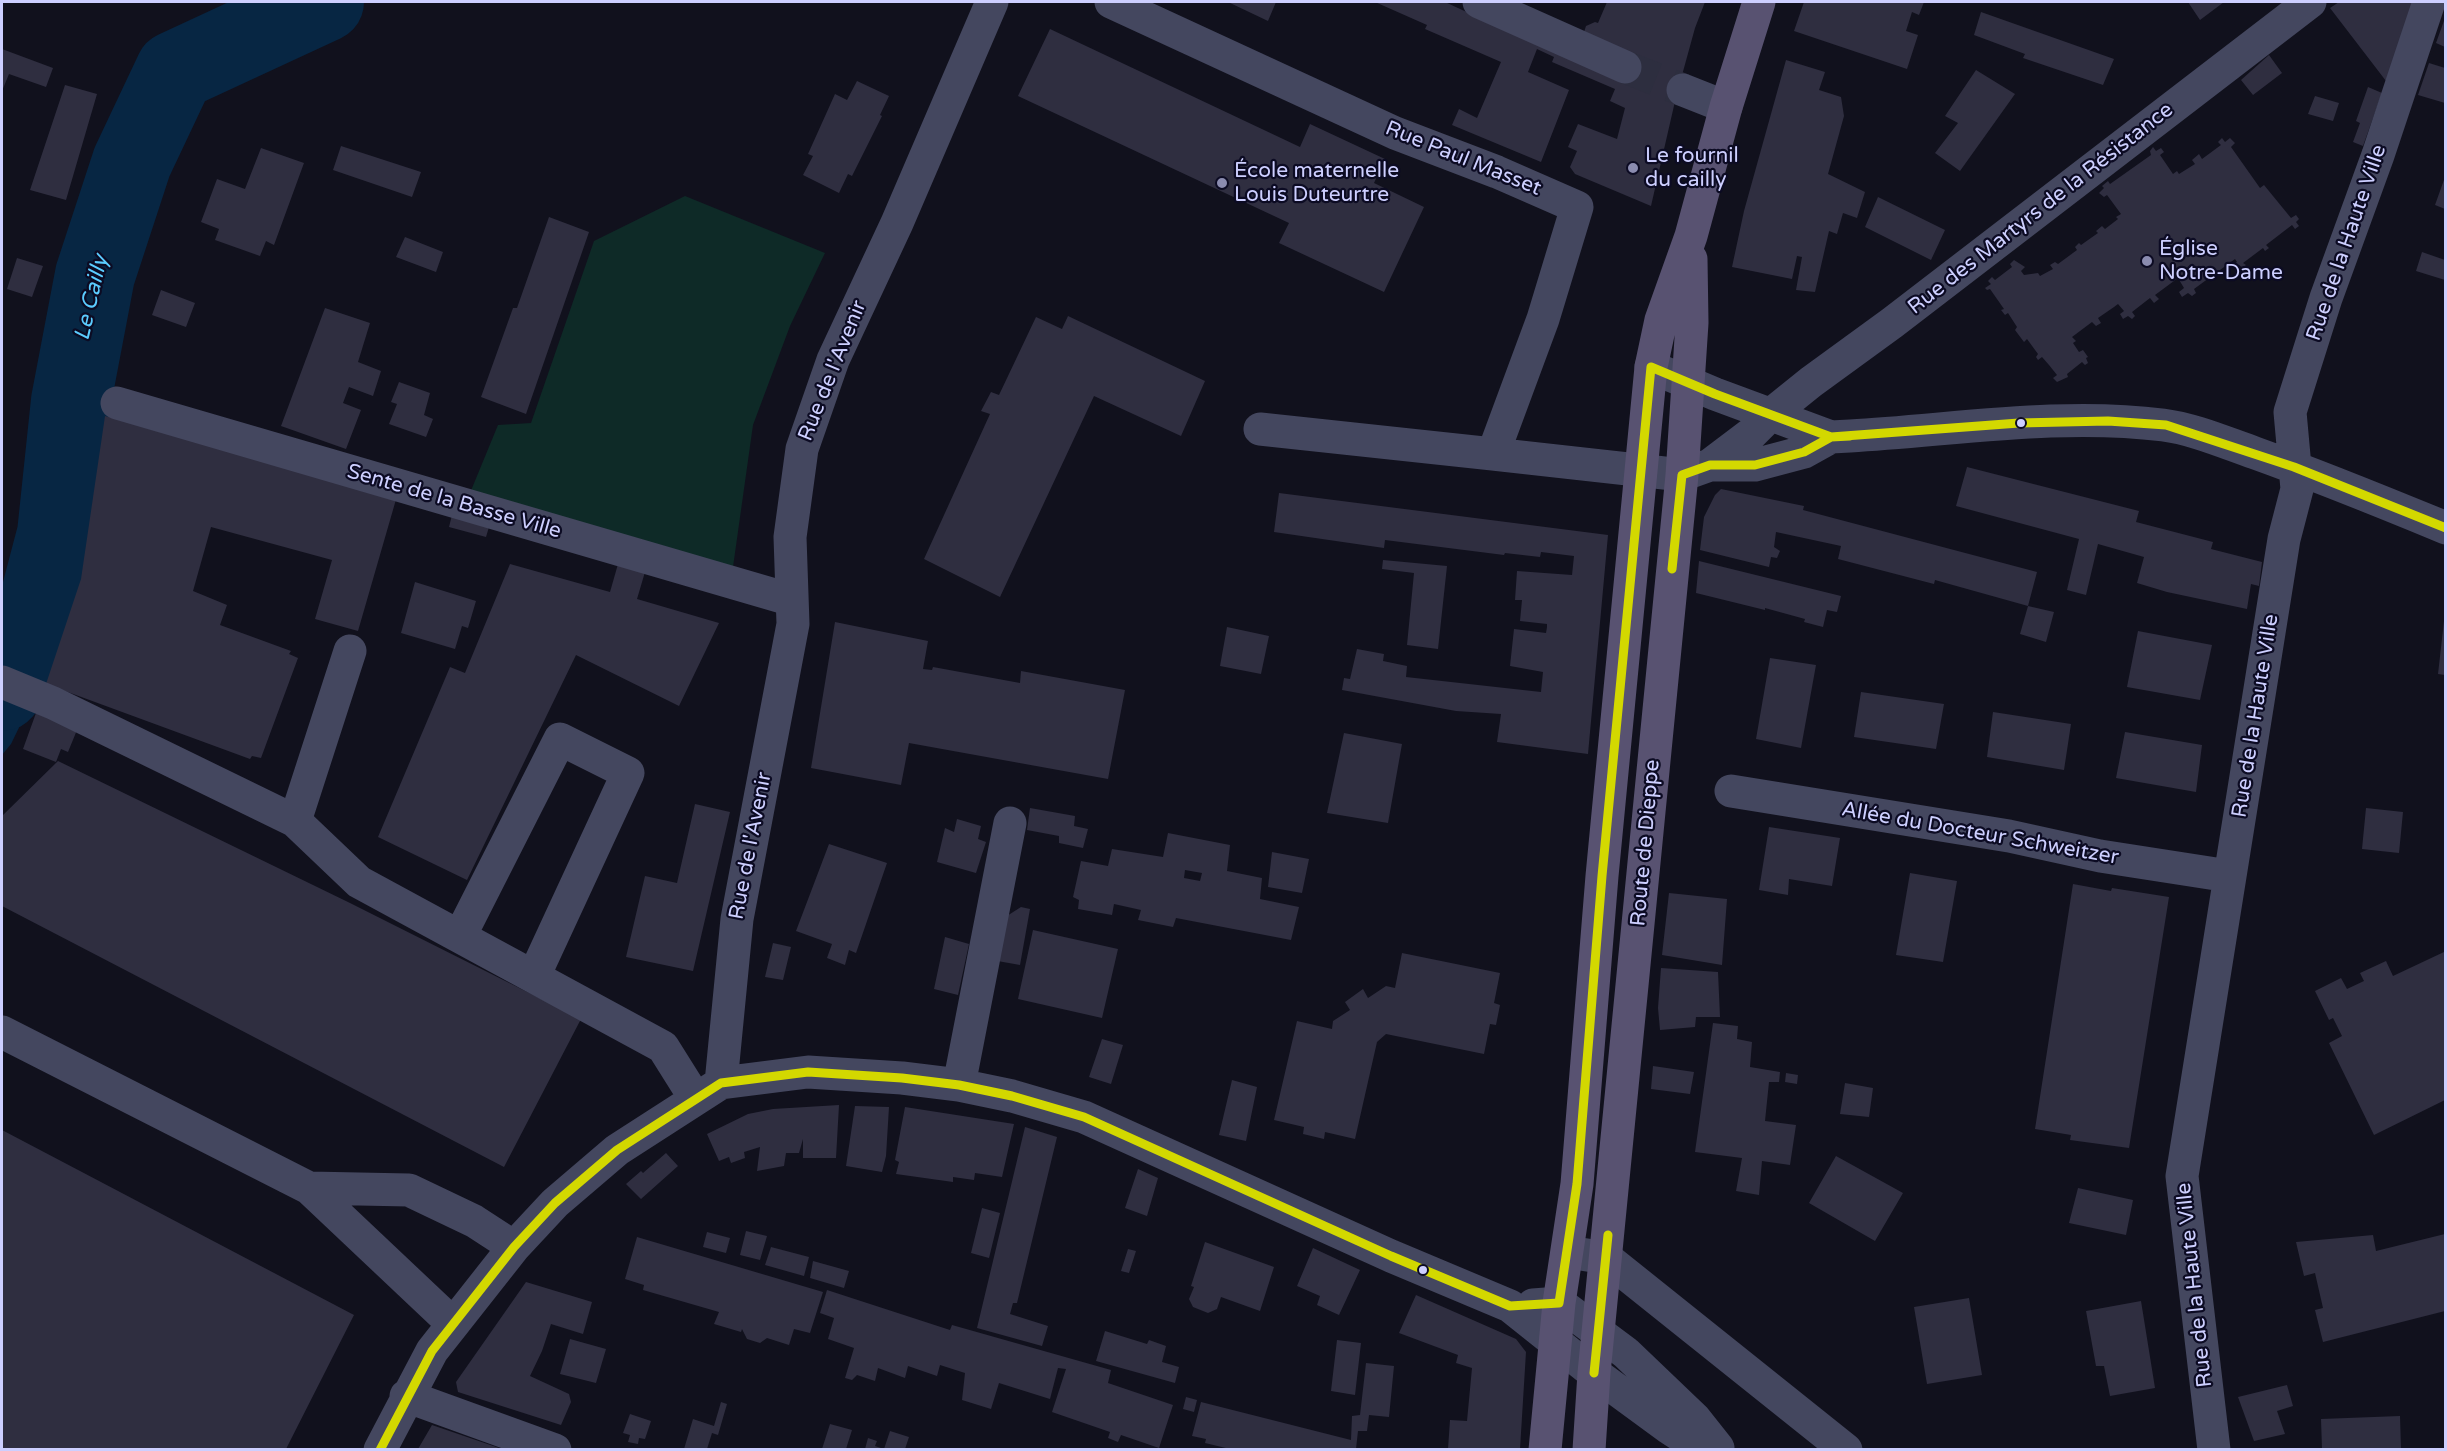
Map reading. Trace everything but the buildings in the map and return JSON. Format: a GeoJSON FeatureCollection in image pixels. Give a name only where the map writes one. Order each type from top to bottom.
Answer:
{"type":"FeatureCollection","features":[{"type":"Feature","properties":{"kind":"main road","name":"Route de Dieppe"},"geometry":{"type":"LineString","coordinates":[[1545,1449],[1559,1303],[1577,1184],[1651,367],[1661,320],[1691,236],[1726,107],[1759,2]]}},
{"type":"Feature","properties":{"kind":"main road","name":"Route de Dieppe"},"geometry":{"type":"LineString","coordinates":[[1589,1449],[1594,1373],[1646,839],[1696,470],[1687,383],[1692,323],[1691,236]]}},
{"type":"Feature","properties":{"kind":"main road"},"geometry":{"type":"LineString","coordinates":[[1607,835],[1646,839]]}},
{"type":"Feature","properties":{"kind":"street","name":"Rue de l'Avenir"},"geometry":{"type":"LineString","coordinates":[[708,1091],[737,919],[793,624],[790,537],[802,449],[833,360],[897,223],[992,2]]}},
{"type":"Feature","properties":{"kind":"street","name":"Rue Paul Masset"},"geometry":{"type":"LineString","coordinates":[[1111,2],[1395,133],[1497,172],[1577,207],[1543,319],[1493,454]]}},
{"type":"Feature","properties":{"kind":"street"},"geometry":{"type":"LineString","coordinates":[[1479,2],[1625,67]]}},
{"type":"Feature","properties":{"kind":"street","name":"Rue des Martyrs de la Résistance"},"geometry":{"type":"LineString","coordinates":[[1696,470],[1751,434],[1770,415],[2310,2]]}},
{"type":"Feature","properties":{"kind":"street","name":"Rue de la Haute Ville"},"geometry":{"type":"LineString","coordinates":[[2214,1449],[2182,1176],[2284,539],[2297,489],[2290,412],[2326,298],[2429,2]]}},
{"type":"Feature","properties":{"kind":"street"},"geometry":{"type":"LineString","coordinates":[[1683,90],[1726,107]]}},
{"type":"Feature","properties":{"kind":"street"},"geometry":{"type":"LineString","coordinates":[[1651,367],[1687,383],[1831,437],[2019,423],[2108,421],[2166,425],[2294,467],[2445,528]]}},
{"type":"Feature","properties":{"kind":"street","name":"Sente de la Basse Ville"},"geometry":{"type":"LineString","coordinates":[[117,403],[792,600]]}},
{"type":"Feature","properties":{"kind":"street"},"geometry":{"type":"LineString","coordinates":[[1260,429],[1640,470],[1696,470],[1755,465],[1804,452],[1831,437]]}},
{"type":"Feature","properties":{"kind":"street"},"geometry":{"type":"LineString","coordinates":[[295,820],[350,651]]}},
{"type":"Feature","properties":{"kind":"street"},"geometry":{"type":"LineString","coordinates":[[2,682],[52,702],[295,820],[359,882],[663,1047],[708,1091]]}},
{"type":"Feature","properties":{"kind":"street"},"geometry":{"type":"LineString","coordinates":[[460,936],[560,739],[628,773],[534,976]]}},
{"type":"Feature","properties":{"kind":"street","name":"Allée du Docteur Schweitzer"},"geometry":{"type":"LineString","coordinates":[[1731,791],[2009,836],[2100,856],[2229,876]]}},
{"type":"Feature","properties":{"kind":"street"},"geometry":{"type":"LineString","coordinates":[[959,1085],[1010,823]]}},
{"type":"Feature","properties":{"kind":"street"},"geometry":{"type":"LineString","coordinates":[[2,1032],[309,1188],[453,1324]]}},
{"type":"Feature","properties":{"kind":"street"},"geometry":{"type":"LineString","coordinates":[[380,1449],[432,1350],[514,1246],[555,1203],[617,1150],[708,1091],[808,1072],[902,1078],[959,1085],[1012,1096],[1084,1117],[1391,1256],[1510,1306],[1594,1373],[1669,1428],[1703,1449]]}},
{"type":"Feature","properties":{"kind":"street"},"geometry":{"type":"LineString","coordinates":[[309,1188],[409,1190],[474,1221],[514,1246]]}},
{"type":"Feature","properties":{"kind":"street"},"geometry":{"type":"LineString","coordinates":[[1568,1252],[1606,1257],[1846,1449]]}},
{"type":"Feature","properties":{"kind":"street"},"geometry":{"type":"LineString","coordinates":[[1510,1306],[1559,1303],[1638,1363],[1695,1419],[1720,1449]]}},
{"type":"Feature","properties":{"kind":"street"},"geometry":{"type":"LineString","coordinates":[[406,1396],[555,1449]]}},
{"type":"Feature","properties":{"kind":"green space"},"geometry":{"type":"Polygon","coordinates":[[[685,196],[825,253],[790,326],[753,425],[733,567],[470,493],[498,425],[531,423],[594,241],[685,196]]]}},
{"type":"Feature","properties":{"kind":"water"},"geometry":{"type":"Polygon","coordinates":[[[2,692],[31,703],[11,744],[2,755],[2,692]]]}},
{"type":"Feature","properties":{"kind":"waterway","name":"Le Cailly"},"geometry":{"type":"LineString","coordinates":[[2,691],[22,667],[57,534],[71,401],[95,275],[132,162],[175,71],[324,2]]}},
{"type":"Feature","properties":{"kind":"tunnel"},"geometry":{"type":"LineString","coordinates":[[1625,67],[1683,90]]}},
{"type":"Feature","properties":{"kind":"transit line"},"geometry":{"type":"LineString","coordinates":[[380,1450],[432,1351],[514,1247],[555,1203],[617,1150],[721,1083],[808,1072],[902,1078],[959,1085],[1012,1096],[1084,1117],[1391,1256],[1510,1306],[1559,1303],[1577,1184],[1602,876],[1651,367],[1715,394],[1831,437],[2019,423],[2108,421],[2166,425],[2294,467],[2446,528]]}},
{"type":"Feature","properties":{"kind":"transit line"},"geometry":{"type":"LineString","coordinates":[[1672,569],[1682,475],[1710,465],[1755,465],[1804,452],[1831,437],[1850,436]]}},
{"type":"Feature","properties":{"kind":"transit line"},"geometry":{"type":"LineString","coordinates":[[1594,1373],[1608,1235]]}},
{"type":"Feature","properties":{"kind":"place","name":"Le fournil du cailly"},"geometry":{"type":"Point","coordinates":[1633,168]}},
{"type":"Feature","properties":{"kind":"place","name":"École maternelle Louis Duteurtre"},"geometry":{"type":"Point","coordinates":[1222,183]}},
{"type":"Feature","properties":{"kind":"place","name":"Église Notre-Dame"},"geometry":{"type":"Point","coordinates":[2147,261]}}]}
